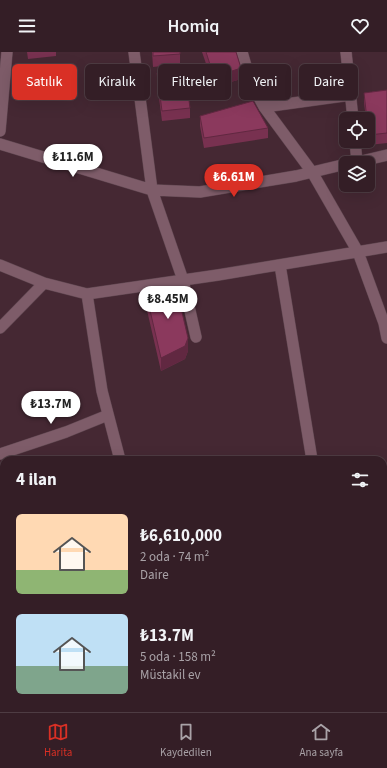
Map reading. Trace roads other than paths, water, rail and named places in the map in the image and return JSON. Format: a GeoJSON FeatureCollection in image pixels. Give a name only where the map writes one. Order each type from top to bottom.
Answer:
{"type":"FeatureCollection","features":[{"type":"Feature","properties":{"kind":"street"},"geometry":{"type":"LineString","coordinates":[[0,131],[7,52]]}},
{"type":"Feature","properties":{"kind":"street"},"geometry":{"type":"LineString","coordinates":[[134,52],[152,190],[183,280],[196,337]]}},
{"type":"Feature","properties":{"kind":"street"},"geometry":{"type":"LineString","coordinates":[[242,52],[251,83],[264,107],[312,172],[358,252],[384,323],[387,338]]}},
{"type":"Feature","properties":{"kind":"street"},"geometry":{"type":"LineString","coordinates":[[346,52],[347,64]]}},
{"type":"Feature","properties":{"kind":"street"},"geometry":{"type":"LineString","coordinates":[[264,107],[315,100]]}},
{"type":"Feature","properties":{"kind":"street"},"geometry":{"type":"LineString","coordinates":[[351,100],[352,112]]}},
{"type":"Feature","properties":{"kind":"street"},"geometry":{"type":"LineString","coordinates":[[0,144],[152,190],[200,192],[296,176],[339,166]]}},
{"type":"Feature","properties":{"kind":"street"},"geometry":{"type":"LineString","coordinates":[[375,158],[387,155]]}},
{"type":"Feature","properties":{"kind":"street"},"geometry":{"type":"LineString","coordinates":[[0,265],[44,283],[87,294],[280,265],[387,247]]}},
{"type":"Feature","properties":{"kind":"street"},"geometry":{"type":"LineString","coordinates":[[280,265],[311,456]]}},
{"type":"Feature","properties":{"kind":"street"},"geometry":{"type":"LineString","coordinates":[[0,328],[44,283]]}},
{"type":"Feature","properties":{"kind":"street"},"geometry":{"type":"LineString","coordinates":[[87,294],[102,391],[119,456]]}},
{"type":"Feature","properties":{"kind":"street"},"geometry":{"type":"LineString","coordinates":[[0,454],[66,432],[108,415]]}}]}
